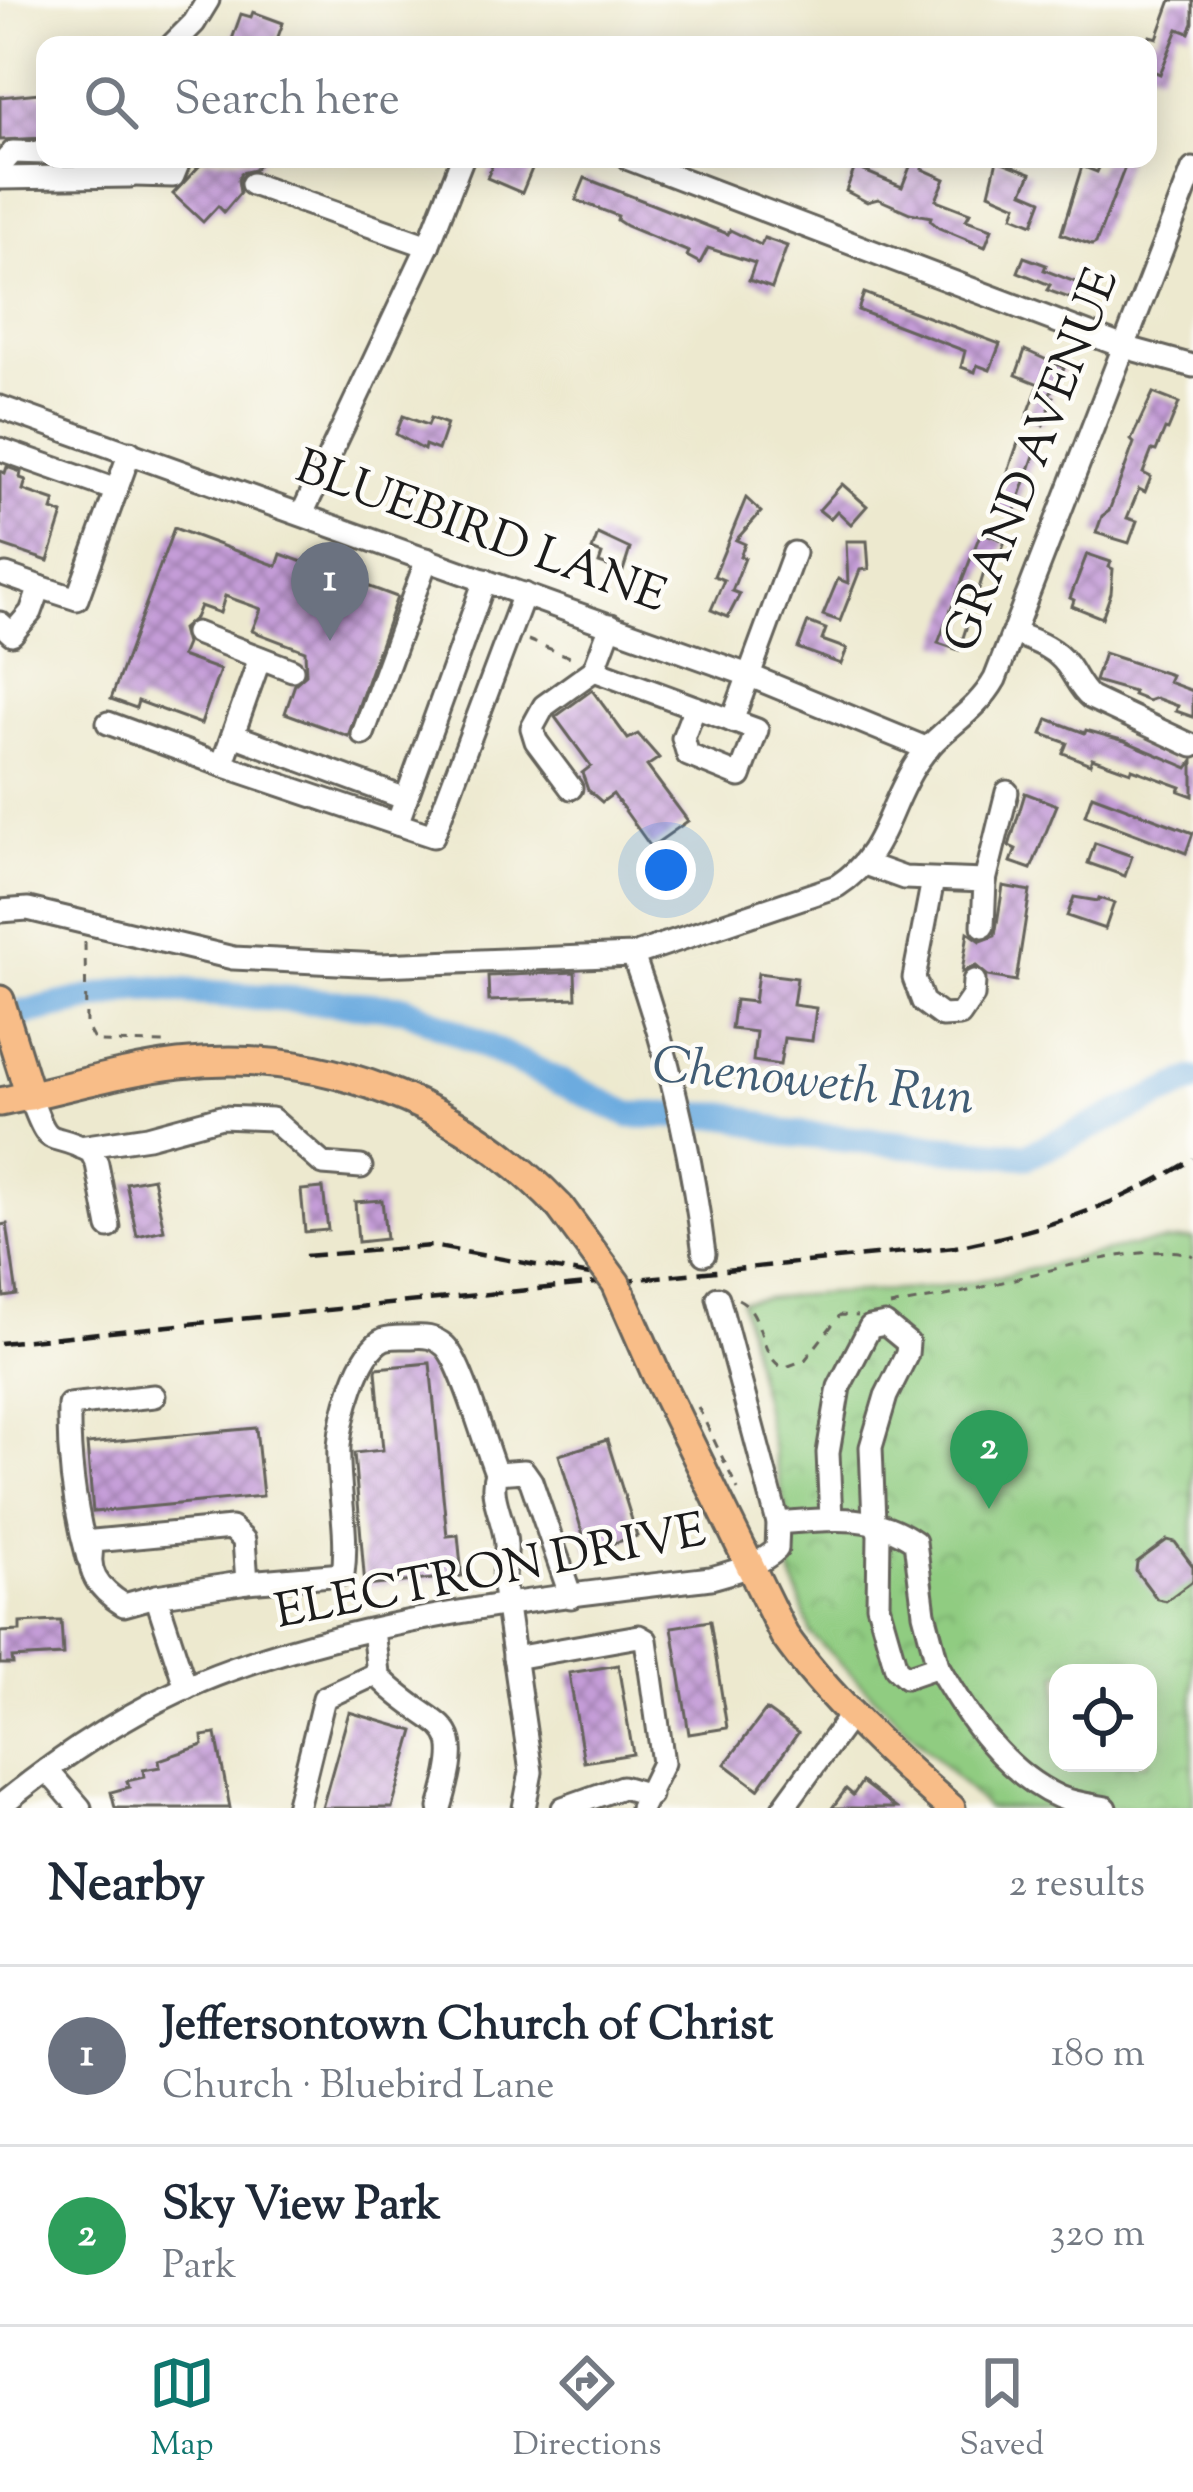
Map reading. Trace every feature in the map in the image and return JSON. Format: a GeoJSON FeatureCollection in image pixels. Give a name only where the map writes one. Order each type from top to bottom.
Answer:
{"type":"FeatureCollection","features":[{"type":"Feature","properties":{"kind":"main road"},"geometry":{"type":"LineString","coordinates":[[0,1000],[30,1096]]}},
{"type":"Feature","properties":{"kind":"main road"},"geometry":{"type":"LineString","coordinates":[[0,1102],[182,1064],[260,1062],[338,1075],[412,1100],[512,1162],[560,1207],[612,1277],[749,1568],[800,1658],[948,1807]]}},
{"type":"Feature","properties":{"kind":"street"},"geometry":{"type":"LineString","coordinates":[[181,36],[208,0]]}},
{"type":"Feature","properties":{"kind":"street"},"geometry":{"type":"LineString","coordinates":[[1,178],[36,167]]}},
{"type":"Feature","properties":{"kind":"street"},"geometry":{"type":"LineString","coordinates":[[145,168],[173,176],[176,168]]}},
{"type":"Feature","properties":{"kind":"street"},"geometry":{"type":"LineString","coordinates":[[302,514],[428,246],[458,168]]}},
{"type":"Feature","properties":{"kind":"street"},"geometry":{"type":"LineString","coordinates":[[653,168],[1124,347],[1193,366]]}},
{"type":"Feature","properties":{"kind":"street","name":"GRAND AVENUE"},"geometry":{"type":"LineString","coordinates":[[0,911],[28,909],[233,958],[380,965],[633,955],[837,886],[877,848],[916,764],[985,696],[1014,633],[1193,169]]}},
{"type":"Feature","properties":{"kind":"street"},"geometry":{"type":"LineString","coordinates":[[252,184],[428,246]]}},
{"type":"Feature","properties":{"kind":"street","name":"BLUEBIRD LANE"},"geometry":{"type":"LineString","coordinates":[[0,407],[748,675],[928,749]]}},
{"type":"Feature","properties":{"kind":"street"},"geometry":{"type":"LineString","coordinates":[[0,448],[116,490]]}},
{"type":"Feature","properties":{"kind":"street"},"geometry":{"type":"LineString","coordinates":[[6,575],[77,599],[130,452]]}},
{"type":"Feature","properties":{"kind":"street"},"geometry":{"type":"LineString","coordinates":[[732,721],[794,553]]}},
{"type":"Feature","properties":{"kind":"street"},"geometry":{"type":"LineString","coordinates":[[363,734],[427,559]]}},
{"type":"Feature","properties":{"kind":"street"},"geometry":{"type":"LineString","coordinates":[[397,824],[485,580]]}},
{"type":"Feature","properties":{"kind":"street"},"geometry":{"type":"LineString","coordinates":[[4,634],[31,612],[40,587]]}},
{"type":"Feature","properties":{"kind":"street"},"geometry":{"type":"LineString","coordinates":[[108,723],[433,836],[524,594]]}},
{"type":"Feature","properties":{"kind":"street"},"geometry":{"type":"LineString","coordinates":[[571,788],[536,741],[532,728],[544,706],[594,669],[610,625]]}},
{"type":"Feature","properties":{"kind":"street"},"geometry":{"type":"LineString","coordinates":[[196,633],[292,670]]}},
{"type":"Feature","properties":{"kind":"street"},"geometry":{"type":"LineString","coordinates":[[1014,633],[1046,645],[1063,659],[1091,698],[1193,746]]}},
{"type":"Feature","properties":{"kind":"street"},"geometry":{"type":"LineString","coordinates":[[222,765],[260,658]]}},
{"type":"Feature","properties":{"kind":"street"},"geometry":{"type":"LineString","coordinates":[[594,669],[757,730],[740,776],[688,755],[683,738],[694,707]]}},
{"type":"Feature","properties":{"kind":"street"},"geometry":{"type":"LineString","coordinates":[[445,692],[482,706]]}},
{"type":"Feature","properties":{"kind":"street"},"geometry":{"type":"LineString","coordinates":[[232,735],[406,799]]}},
{"type":"Feature","properties":{"kind":"street"},"geometry":{"type":"LineString","coordinates":[[982,926],[985,881],[1007,792]]}},
{"type":"Feature","properties":{"kind":"street"},"geometry":{"type":"LineString","coordinates":[[865,864],[904,878],[985,881]]}},
{"type":"Feature","properties":{"kind":"street"},"geometry":{"type":"LineString","coordinates":[[933,880],[914,978],[923,1002],[942,1016],[960,1016],[973,996],[974,980]]}},
{"type":"Feature","properties":{"kind":"street"},"geometry":{"type":"LineString","coordinates":[[633,955],[678,1100],[704,1254]]}},
{"type":"Feature","properties":{"kind":"street"},"geometry":{"type":"LineString","coordinates":[[30,1096],[42,1129],[52,1140],[91,1152],[109,1227]]}},
{"type":"Feature","properties":{"kind":"street"},"geometry":{"type":"LineString","coordinates":[[80,1147],[148,1137],[221,1117],[272,1119],[323,1164],[361,1167]]}},
{"type":"Feature","properties":{"kind":"street"},"geometry":{"type":"LineString","coordinates":[[718,1298],[778,1523],[777,1549],[749,1568]]}},
{"type":"Feature","properties":{"kind":"street"},"geometry":{"type":"LineString","coordinates":[[831,1519],[828,1453],[839,1387],[870,1327],[885,1324],[908,1343],[908,1354],[886,1396],[872,1447],[874,1521],[879,1533],[878,1605],[896,1668],[906,1677],[938,1666]]}},
{"type":"Feature","properties":{"kind":"street"},"geometry":{"type":"LineString","coordinates":[[154,1396],[69,1405],[68,1450],[77,1519],[95,1582],[124,1605],[247,1582],[343,1574],[347,1543],[339,1442],[366,1352],[387,1337],[428,1336],[444,1345],[459,1365],[496,1473],[494,1492],[507,1548],[502,1566],[530,1772],[524,1808]]}},
{"type":"Feature","properties":{"kind":"street"},"geometry":{"type":"LineString","coordinates":[[496,1473],[524,1471],[531,1481],[571,1597]]}},
{"type":"Feature","properties":{"kind":"street"},"geometry":{"type":"LineString","coordinates":[[778,1523],[874,1521],[915,1542],[924,1613],[938,1666],[968,1719],[1009,1762],[1059,1797],[1106,1808]]}},
{"type":"Feature","properties":{"kind":"street"},"geometry":{"type":"LineString","coordinates":[[88,1558],[94,1541],[231,1528],[244,1540],[247,1582]]}},
{"type":"Feature","properties":{"kind":"street","name":"ELECTRON DRIVE"},"geometry":{"type":"LineString","coordinates":[[0,1806],[88,1742],[186,1688],[274,1655],[374,1630],[711,1578],[749,1568]]}},
{"type":"Feature","properties":{"kind":"street"},"geometry":{"type":"LineString","coordinates":[[156,1596],[186,1688]]}},
{"type":"Feature","properties":{"kind":"street"},"geometry":{"type":"LineString","coordinates":[[374,1630],[378,1672],[393,1690],[438,1720],[452,1737],[454,1758],[440,1808]]}},
{"type":"Feature","properties":{"kind":"street"},"geometry":{"type":"LineString","coordinates":[[514,1658],[639,1636],[646,1640],[663,1763],[645,1802],[622,1787],[563,1808]]}},
{"type":"Feature","properties":{"kind":"street"},"geometry":{"type":"LineString","coordinates":[[297,1808],[324,1698],[378,1672]]}},
{"type":"Feature","properties":{"kind":"street"},"geometry":{"type":"LineString","coordinates":[[783,1808],[853,1712]]}},
{"type":"Feature","properties":{"kind":"street"},"geometry":{"type":"LineString","coordinates":[[47,1770],[80,1808]]}},
{"type":"Feature","properties":{"kind":"path"},"geometry":{"type":"LineString","coordinates":[[510,632],[594,669]]}},
{"type":"Feature","properties":{"kind":"path"},"geometry":{"type":"LineString","coordinates":[[84,958],[86,1024]]}},
{"type":"Feature","properties":{"kind":"path"},"geometry":{"type":"LineString","coordinates":[[887,1306],[963,1292],[1063,1265],[1166,1252],[1184,1251],[1193,1256]]}},
{"type":"Feature","properties":{"kind":"path"},"geometry":{"type":"LineString","coordinates":[[718,1298],[743,1299],[749,1305],[769,1359],[783,1368],[805,1360],[840,1316],[872,1312]]}},
{"type":"Feature","properties":{"kind":"path"},"geometry":{"type":"LineString","coordinates":[[688,1401],[707,1421],[743,1502]]}},
{"type":"Feature","properties":{"kind":"green space"},"geometry":{"type":"Polygon","coordinates":[[[1193,1239],[1193,1808],[987,1808],[811,1634],[791,1572],[792,1539],[741,1301],[964,1283],[1107,1251],[1193,1239]]]}},
{"type":"Feature","properties":{"kind":"building"},"geometry":{"type":"Polygon","coordinates":[[[1171,0],[1193,0],[1189,33],[1178,29],[1160,74],[1157,38],[1171,0]]]}},
{"type":"Feature","properties":{"kind":"building"},"geometry":{"type":"Polygon","coordinates":[[[253,12],[283,23],[278,36],[233,36],[241,14],[251,17],[253,12]]]}},
{"type":"Feature","properties":{"kind":"building"},"geometry":{"type":"Polygon","coordinates":[[[36,93],[36,138],[0,140],[0,97],[36,93]]]}},
{"type":"Feature","properties":{"kind":"building"},"geometry":{"type":"Polygon","coordinates":[[[198,168],[256,168],[241,173],[240,193],[224,212],[218,206],[203,222],[173,194],[198,168]]]}},
{"type":"Feature","properties":{"kind":"building"},"geometry":{"type":"Polygon","coordinates":[[[491,168],[532,168],[522,193],[487,178],[491,168]]]}},
{"type":"Feature","properties":{"kind":"building"},"geometry":{"type":"Polygon","coordinates":[[[855,168],[902,187],[909,168],[922,168],[945,179],[936,200],[970,213],[966,220],[992,229],[985,247],[939,228],[931,217],[878,199],[867,202],[846,191],[855,168]]]}},
{"type":"Feature","properties":{"kind":"building"},"geometry":{"type":"Polygon","coordinates":[[[995,168],[1031,173],[1023,192],[1042,200],[1033,224],[1013,216],[1017,205],[989,193],[995,168]]]}},
{"type":"Feature","properties":{"kind":"building"},"geometry":{"type":"Polygon","coordinates":[[[1081,168],[1097,172],[1099,168],[1125,168],[1092,245],[1061,234],[1081,168]]]}},
{"type":"Feature","properties":{"kind":"building"},"geometry":{"type":"Polygon","coordinates":[[[585,178],[728,234],[730,230],[761,245],[764,238],[787,246],[772,288],[749,280],[755,263],[708,248],[700,263],[687,256],[689,252],[576,200],[585,178]]]}},
{"type":"Feature","properties":{"kind":"building"},"geometry":{"type":"Polygon","coordinates":[[[1024,257],[1078,283],[1072,299],[1018,272],[1024,257]]]}},
{"type":"Feature","properties":{"kind":"building"},"geometry":{"type":"Polygon","coordinates":[[[864,293],[1000,344],[990,370],[977,365],[975,372],[961,367],[965,351],[858,310],[864,293]]]}},
{"type":"Feature","properties":{"kind":"building"},"geometry":{"type":"Polygon","coordinates":[[[1025,350],[1064,368],[1049,395],[1053,397],[1043,425],[1026,419],[1039,384],[1016,375],[1025,350]]]}},
{"type":"Feature","properties":{"kind":"building"},"geometry":{"type":"Polygon","coordinates":[[[1153,393],[1179,403],[1143,473],[1151,477],[1145,492],[1139,489],[1127,518],[1137,521],[1129,543],[1096,533],[1109,511],[1134,443],[1131,440],[1153,393]]]}},
{"type":"Feature","properties":{"kind":"building"},"geometry":{"type":"Polygon","coordinates":[[[403,416],[428,425],[431,418],[447,424],[438,450],[425,445],[424,450],[396,434],[403,416]]]}},
{"type":"Feature","properties":{"kind":"building"},"geometry":{"type":"Polygon","coordinates":[[[1019,440],[1037,447],[1013,516],[995,509],[1019,440]]]}},
{"type":"Feature","properties":{"kind":"building"},"geometry":{"type":"Polygon","coordinates":[[[7,467],[21,472],[20,478],[26,480],[23,490],[55,501],[52,510],[63,514],[48,561],[0,545],[0,471],[5,473],[7,467]]]}},
{"type":"Feature","properties":{"kind":"building"},"geometry":{"type":"Polygon","coordinates":[[[842,484],[867,506],[851,524],[837,511],[830,519],[819,510],[842,484]]]}},
{"type":"Feature","properties":{"kind":"building"},"geometry":{"type":"Polygon","coordinates":[[[746,498],[761,512],[736,540],[745,544],[740,556],[745,558],[732,591],[740,594],[728,617],[711,610],[724,580],[714,576],[746,498]]]}},
{"type":"Feature","properties":{"kind":"building"},"geometry":{"type":"Polygon","coordinates":[[[174,528],[277,566],[281,554],[397,597],[348,736],[285,713],[295,684],[306,674],[305,651],[252,631],[261,609],[225,596],[220,613],[200,606],[182,629],[186,644],[181,656],[220,670],[201,724],[138,701],[136,708],[111,699],[174,528]]]}},
{"type":"Feature","properties":{"kind":"building"},"geometry":{"type":"Polygon","coordinates":[[[981,532],[1005,541],[998,560],[989,556],[978,592],[974,590],[959,650],[938,643],[981,532]]]}},
{"type":"Feature","properties":{"kind":"building"},"geometry":{"type":"Polygon","coordinates":[[[598,534],[630,549],[623,571],[599,563],[602,554],[592,550],[598,534]]]}},
{"type":"Feature","properties":{"kind":"building"},"geometry":{"type":"Polygon","coordinates":[[[846,541],[867,541],[869,569],[860,570],[840,621],[823,615],[838,579],[848,583],[846,541]]]}},
{"type":"Feature","properties":{"kind":"building"},"geometry":{"type":"Polygon","coordinates":[[[1087,554],[1111,562],[1113,569],[1102,618],[1072,606],[1070,598],[1087,554]]]}},
{"type":"Feature","properties":{"kind":"building"},"geometry":{"type":"Polygon","coordinates":[[[808,622],[826,629],[822,640],[847,649],[841,664],[798,648],[808,622]]]}},
{"type":"Feature","properties":{"kind":"building"},"geometry":{"type":"Polygon","coordinates":[[[1104,653],[1171,675],[1168,682],[1193,691],[1193,717],[1176,711],[1178,706],[1156,698],[1148,701],[1095,681],[1104,653]]]}},
{"type":"Feature","properties":{"kind":"building"},"geometry":{"type":"Polygon","coordinates":[[[592,690],[628,739],[638,734],[659,758],[647,766],[688,821],[651,847],[613,794],[602,802],[588,790],[582,773],[591,766],[555,717],[592,690]]]}},
{"type":"Feature","properties":{"kind":"building"},"geometry":{"type":"Polygon","coordinates":[[[1048,719],[1125,741],[1188,768],[1193,761],[1193,796],[1132,769],[1092,758],[1090,764],[1063,753],[1067,743],[1042,734],[1048,719]]]}},
{"type":"Feature","properties":{"kind":"building"},"geometry":{"type":"Polygon","coordinates":[[[1025,793],[1057,805],[1031,869],[1011,862],[1016,849],[1009,846],[1025,793]]]}},
{"type":"Feature","properties":{"kind":"building"},"geometry":{"type":"Polygon","coordinates":[[[1092,795],[1193,833],[1186,853],[1085,815],[1092,795]]]}},
{"type":"Feature","properties":{"kind":"building"},"geometry":{"type":"Polygon","coordinates":[[[1095,843],[1132,856],[1125,876],[1088,863],[1095,843]]]}},
{"type":"Feature","properties":{"kind":"building"},"geometry":{"type":"Polygon","coordinates":[[[1003,886],[1030,891],[1016,981],[988,976],[976,966],[962,972],[968,932],[981,941],[995,936],[1003,886]]]}},
{"type":"Feature","properties":{"kind":"building"},"geometry":{"type":"Polygon","coordinates":[[[1074,897],[1114,903],[1105,929],[1067,916],[1074,897]]]}},
{"type":"Feature","properties":{"kind":"building"},"geometry":{"type":"Polygon","coordinates":[[[575,972],[576,998],[489,1001],[488,976],[575,972]]]}},
{"type":"Feature","properties":{"kind":"building"},"geometry":{"type":"Polygon","coordinates":[[[758,973],[797,978],[793,1005],[816,1008],[812,1041],[784,1038],[780,1065],[753,1061],[756,1032],[731,1029],[735,1000],[754,1002],[758,973]]]}},
{"type":"Feature","properties":{"kind":"building"},"geometry":{"type":"Polygon","coordinates":[[[153,1178],[164,1230],[137,1236],[126,1183],[153,1178]]]}},
{"type":"Feature","properties":{"kind":"building"},"geometry":{"type":"Polygon","coordinates":[[[323,1188],[328,1230],[305,1232],[301,1190],[323,1188]]]}},
{"type":"Feature","properties":{"kind":"building"},"geometry":{"type":"Polygon","coordinates":[[[382,1200],[386,1239],[358,1242],[355,1202],[382,1200]]]}},
{"type":"Feature","properties":{"kind":"building"},"geometry":{"type":"Polygon","coordinates":[[[7,1224],[17,1295],[4,1297],[0,1225],[7,1224]]]}},
{"type":"Feature","properties":{"kind":"building"},"geometry":{"type":"Polygon","coordinates":[[[430,1363],[447,1536],[458,1535],[462,1576],[365,1586],[354,1453],[383,1450],[376,1371],[430,1363]]]}},
{"type":"Feature","properties":{"kind":"building"},"geometry":{"type":"Polygon","coordinates":[[[256,1428],[263,1496],[93,1512],[87,1444],[256,1428]]]}},
{"type":"Feature","properties":{"kind":"building"},"geometry":{"type":"Polygon","coordinates":[[[607,1440],[637,1536],[588,1551],[559,1455],[607,1440]]]}},
{"type":"Feature","properties":{"kind":"building"},"geometry":{"type":"Polygon","coordinates":[[[1167,1540],[1175,1542],[1193,1566],[1193,1581],[1166,1601],[1157,1599],[1136,1571],[1137,1562],[1167,1540]]]}},
{"type":"Feature","properties":{"kind":"building"},"geometry":{"type":"Polygon","coordinates":[[[61,1621],[63,1655],[12,1658],[13,1664],[0,1664],[0,1632],[20,1631],[20,1623],[61,1621]]]}},
{"type":"Feature","properties":{"kind":"building"},"geometry":{"type":"Polygon","coordinates":[[[710,1621],[727,1728],[689,1734],[672,1627],[710,1621]]]}},
{"type":"Feature","properties":{"kind":"building"},"geometry":{"type":"Polygon","coordinates":[[[618,1665],[633,1754],[584,1762],[569,1673],[618,1665]]]}},
{"type":"Feature","properties":{"kind":"building"},"geometry":{"type":"Polygon","coordinates":[[[766,1710],[798,1733],[758,1789],[725,1764],[766,1710]]]}},
{"type":"Feature","properties":{"kind":"building"},"geometry":{"type":"Polygon","coordinates":[[[349,1712],[414,1731],[392,1808],[322,1808],[349,1712]]]}},
{"type":"Feature","properties":{"kind":"building"},"geometry":{"type":"Polygon","coordinates":[[[216,1734],[230,1808],[115,1808],[111,1792],[144,1777],[143,1770],[160,1767],[159,1760],[203,1745],[202,1736],[216,1734]]]}},
{"type":"Feature","properties":{"kind":"building"},"geometry":{"type":"Polygon","coordinates":[[[862,1782],[896,1808],[832,1808],[846,1789],[853,1795],[862,1782]]]}},
{"type":"Feature","properties":{"kind":"waterway","name":"Chenoweth Run"},"geometry":{"type":"LineString","coordinates":[[0,1018],[139,988],[405,1008],[630,1115],[732,1116],[785,1133],[1027,1156],[1193,1080]]}},
{"type":"Feature","properties":{"kind":"railway"},"geometry":{"type":"LineString","coordinates":[[0,1343],[955,1247],[1078,1215],[1193,1159]]}},
{"type":"Feature","properties":{"kind":"railway"},"geometry":{"type":"LineString","coordinates":[[305,1256],[432,1246],[590,1275]]}},
{"type":"Feature","properties":{"kind":"place","name":"Jeffersontown Church of Christ"},"geometry":{"type":"Point","coordinates":[330,641]}},
{"type":"Feature","properties":{"kind":"place","name":"Sky View Park"},"geometry":{"type":"Point","coordinates":[989,1509]}}]}
